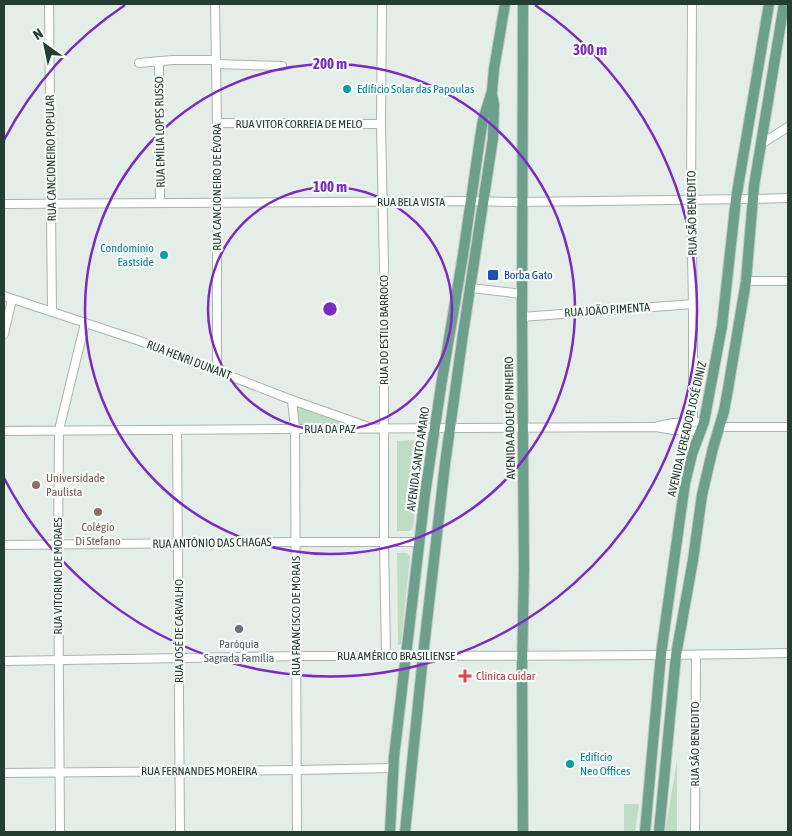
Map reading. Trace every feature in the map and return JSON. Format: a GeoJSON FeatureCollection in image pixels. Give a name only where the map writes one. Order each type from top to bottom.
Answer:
{"type":"FeatureCollection","features":[{"type":"Feature","properties":{"kind":"main road","name":"AVENIDA SANTO AMARO"},"geometry":{"type":"LineString","coordinates":[[390,832],[393,768],[434,428],[483,120],[492,92],[505,4]]}},
{"type":"Feature","properties":{"kind":"main road","name":"AVENIDA ADOLFO PINHEIRO"},"geometry":{"type":"LineString","coordinates":[[523,4],[523,832]]}},
{"type":"Feature","properties":{"kind":"main road","name":"AVENIDA VEREADOR JOSÉ DINIZ"},"geometry":{"type":"LineString","coordinates":[[645,832],[661,654],[686,483],[692,454],[702,426],[722,326],[736,199],[769,4]]}},
{"type":"Feature","properties":{"kind":"main road"},"geometry":{"type":"LineString","coordinates":[[659,832],[676,655],[693,560],[702,495],[724,411],[746,281],[752,199],[784,4]]}},
{"type":"Feature","properties":{"kind":"main road","name":"AVENIDA SANTO AMARO"},"geometry":{"type":"LineString","coordinates":[[406,832],[423,656],[450,428],[493,138],[494,104],[492,92]]}},
{"type":"Feature","properties":{"kind":"main road"},"geometry":{"type":"LineString","coordinates":[[420,542],[436,543]]}},
{"type":"Feature","properties":{"kind":"street","name":"RUA CANCIONEIRO POPULAR"},"geometry":{"type":"LineString","coordinates":[[49,4],[52,312]]}},
{"type":"Feature","properties":{"kind":"street","name":"RUA CANCIONEIRO DE ÉVORA"},"geometry":{"type":"LineString","coordinates":[[215,4],[217,371]]}},
{"type":"Feature","properties":{"kind":"street","name":"RUA DO ESTILO BARROCO"},"geometry":{"type":"LineString","coordinates":[[382,4],[381,124],[386,656]]}},
{"type":"Feature","properties":{"kind":"street","name":"RUA SÃO BENEDITO"},"geometry":{"type":"LineString","coordinates":[[692,4],[693,422]]}},
{"type":"Feature","properties":{"kind":"street"},"geometry":{"type":"LineString","coordinates":[[139,63],[159,61],[216,62],[282,66]]}},
{"type":"Feature","properties":{"kind":"street","name":"RUA EMÍLIA LOPES RUSSO"},"geometry":{"type":"LineString","coordinates":[[159,61],[160,203]]}},
{"type":"Feature","properties":{"kind":"street","name":"RUA VITOR CORREIA DE MELO"},"geometry":{"type":"LineString","coordinates":[[217,123],[381,124]]}},
{"type":"Feature","properties":{"kind":"street"},"geometry":{"type":"LineString","coordinates":[[761,144],[788,127]]}},
{"type":"Feature","properties":{"kind":"street","name":"RUA BELA VISTA"},"geometry":{"type":"LineString","coordinates":[[4,204],[523,202],[788,198]]}},
{"type":"Feature","properties":{"kind":"street"},"geometry":{"type":"LineString","coordinates":[[746,281],[788,281]]}},
{"type":"Feature","properties":{"kind":"street"},"geometry":{"type":"LineString","coordinates":[[471,288],[522,294]]}},
{"type":"Feature","properties":{"kind":"street"},"geometry":{"type":"LineString","coordinates":[[4,334],[8,297]]}},
{"type":"Feature","properties":{"kind":"street","name":"RUA HENRI DUNANT"},"geometry":{"type":"LineString","coordinates":[[8,297],[140,341],[373,429]]}},
{"type":"Feature","properties":{"kind":"street","name":"RUA JOÃO PIMENTA"},"geometry":{"type":"LineString","coordinates":[[522,317],[693,304]]}},
{"type":"Feature","properties":{"kind":"street","name":"RUA VITORINO DE MORAES"},"geometry":{"type":"LineString","coordinates":[[60,832],[58,660],[59,430],[85,323]]}},
{"type":"Feature","properties":{"kind":"street","name":"RUA FRANCISCO DE MORAIS"},"geometry":{"type":"LineString","coordinates":[[292,400],[295,429],[298,832]]}},
{"type":"Feature","properties":{"kind":"street","name":"RUA DA PAZ"},"geometry":{"type":"LineString","coordinates":[[656,427],[673,423],[693,422],[702,426]]}},
{"type":"Feature","properties":{"kind":"street","name":"RUA DA PAZ"},"geometry":{"type":"LineString","coordinates":[[4,431],[656,427],[672,430],[702,426]]}},
{"type":"Feature","properties":{"kind":"street"},"geometry":{"type":"LineString","coordinates":[[719,427],[788,427]]}},
{"type":"Feature","properties":{"kind":"street","name":"RUA JOSÉ DE CARVALHO"},"geometry":{"type":"LineString","coordinates":[[177,430],[180,832]]}},
{"type":"Feature","properties":{"kind":"street","name":"RUA ANTÔNIO DAS CHAGAS"},"geometry":{"type":"LineString","coordinates":[[4,545],[420,542]]}},
{"type":"Feature","properties":{"kind":"street","name":"RUA AMÉRICO BRASILIENSE"},"geometry":{"type":"LineString","coordinates":[[4,661],[296,656],[788,653]]}},
{"type":"Feature","properties":{"kind":"street","name":"RUA SÃO BENEDITO"},"geometry":{"type":"LineString","coordinates":[[695,832],[696,655]]}},
{"type":"Feature","properties":{"kind":"street","name":"RUA FERNANDES MOREIRA"},"geometry":{"type":"LineString","coordinates":[[4,773],[393,768]]}},
{"type":"Feature","properties":{"kind":"green space"},"geometry":{"type":"Polygon","coordinates":[[[294,402],[356,427],[297,427],[294,402]]]}},
{"type":"Feature","properties":{"kind":"green space"},"geometry":{"type":"Polygon","coordinates":[[[418,440],[422,444],[413,527],[410,531],[397,531],[397,441],[418,440]]]}},
{"type":"Feature","properties":{"kind":"green space"},"geometry":{"type":"Polygon","coordinates":[[[397,553],[407,553],[410,557],[401,644],[399,645],[398,645],[397,553]]]}},
{"type":"Feature","properties":{"kind":"green space"},"geometry":{"type":"Polygon","coordinates":[[[677,761],[677,832],[665,832],[677,761]]]}},
{"type":"Feature","properties":{"kind":"green space"},"geometry":{"type":"Polygon","coordinates":[[[624,804],[639,804],[635,832],[624,832],[624,804]]]}},
{"type":"Feature","properties":{"kind":"place","name":"Edifício Solar das Papoulas"},"geometry":{"type":"Point","coordinates":[347,89]}},
{"type":"Feature","properties":{"kind":"place","name":"Condomínio Eastside"},"geometry":{"type":"Point","coordinates":[164,255]}},
{"type":"Feature","properties":{"kind":"place","name":"Borba Gato"},"geometry":{"type":"Point","coordinates":[493,275]}},
{"type":"Feature","properties":{"kind":"place","name":"Universidade Paulista"},"geometry":{"type":"Point","coordinates":[36,485]}},
{"type":"Feature","properties":{"kind":"place","name":"Colégio Di Stefano"},"geometry":{"type":"Point","coordinates":[98,512]}},
{"type":"Feature","properties":{"kind":"place","name":"Paróquia Sagrada Família"},"geometry":{"type":"Point","coordinates":[239,629]}},
{"type":"Feature","properties":{"kind":"place","name":"Clinica cuidar"},"geometry":{"type":"Point","coordinates":[465,676]}},
{"type":"Feature","properties":{"kind":"place","name":"Edifício Neo Offices"},"geometry":{"type":"Point","coordinates":[570,764]}}]}
